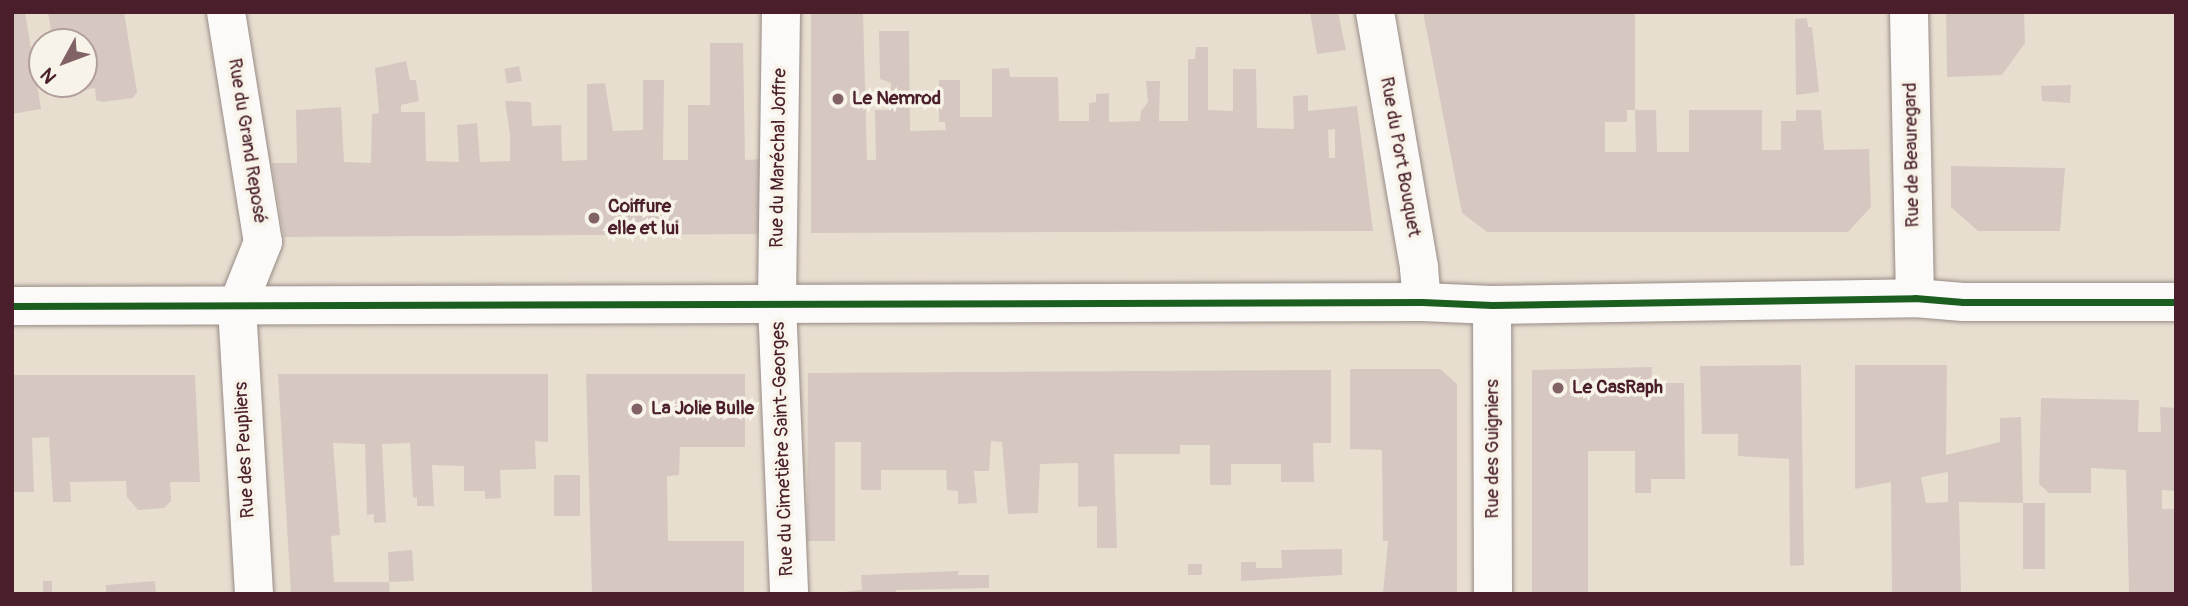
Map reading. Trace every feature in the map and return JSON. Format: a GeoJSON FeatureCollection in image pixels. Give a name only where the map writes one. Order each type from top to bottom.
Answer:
{"type":"FeatureCollection","features":[{"type":"Feature","properties":{"kind":"main road","name":"Rue du Grand Reposé"},"geometry":{"type":"LineString","coordinates":[[226,12],[263,242],[237,307]]}},
{"type":"Feature","properties":{"kind":"main road","name":"Rue du Maréchal Joffre"},"geometry":{"type":"LineString","coordinates":[[777,304],[781,12]]}},
{"type":"Feature","properties":{"kind":"main road","name":"Rue du Port Bouquet"},"geometry":{"type":"LineString","coordinates":[[1375,12],[1419,268],[1422,302]]}},
{"type":"Feature","properties":{"kind":"main road","name":"Rue de Beauregard"},"geometry":{"type":"LineString","coordinates":[[1909,12],[1915,298]]}},
{"type":"Feature","properties":{"kind":"main road"},"geometry":{"type":"LineString","coordinates":[[12,306],[1422,302],[1492,305],[1915,298],[1963,302],[2176,302]]}},
{"type":"Feature","properties":{"kind":"main road","name":"Rue du Cimetière Saint-Georges"},"geometry":{"type":"LineString","coordinates":[[777,304],[789,594]]}},
{"type":"Feature","properties":{"kind":"main road","name":"Rue des Guigniers"},"geometry":{"type":"LineString","coordinates":[[1492,305],[1493,594]]}},
{"type":"Feature","properties":{"kind":"main road","name":"Rue des Peupliers"},"geometry":{"type":"LineString","coordinates":[[237,307],[254,594]]}},
{"type":"Feature","properties":{"kind":"building"},"geometry":{"type":"Polygon","coordinates":[[[12,12],[25,12],[28,30],[28,98],[39,98],[41,109],[12,114],[12,12]]]}},
{"type":"Feature","properties":{"kind":"building"},"geometry":{"type":"Polygon","coordinates":[[[48,12],[124,12],[137,92],[133,98],[102,102],[96,100],[98,28],[51,28],[48,12]]]}},
{"type":"Feature","properties":{"kind":"building"},"geometry":{"type":"Polygon","coordinates":[[[811,12],[863,12],[867,160],[876,160],[875,110],[891,110],[891,83],[880,79],[879,31],[909,31],[910,131],[946,130],[945,122],[939,122],[939,80],[960,80],[960,117],[992,117],[992,69],[1009,68],[1010,77],[1058,77],[1059,121],[1089,121],[1089,103],[1096,102],[1096,94],[1109,93],[1109,122],[1140,121],[1141,111],[1148,102],[1146,81],[1160,81],[1159,121],[1188,121],[1188,59],[1195,59],[1196,47],[1208,47],[1208,110],[1233,111],[1233,69],[1256,69],[1257,128],[1294,129],[1293,96],[1308,95],[1308,111],[1357,106],[1373,231],[811,233],[811,12]],[[1335,129],[1328,130],[1329,158],[1335,158],[1335,129]]]}},
{"type":"Feature","properties":{"kind":"building"},"geometry":{"type":"Polygon","coordinates":[[[1310,12],[1338,12],[1346,50],[1317,54],[1310,12]]]}},
{"type":"Feature","properties":{"kind":"building"},"geometry":{"type":"Polygon","coordinates":[[[1423,12],[1635,12],[1635,110],[1656,110],[1657,152],[1689,152],[1689,110],[1762,110],[1762,150],[1781,150],[1781,121],[1796,121],[1796,110],[1821,110],[1824,150],[1869,149],[1871,207],[1848,232],[1487,232],[1462,213],[1423,12]],[[1627,110],[1627,122],[1605,122],[1605,152],[1636,152],[1635,110],[1627,110]]]}},
{"type":"Feature","properties":{"kind":"building"},"geometry":{"type":"Polygon","coordinates":[[[1946,12],[2024,12],[2025,43],[2002,75],[1947,77],[1946,12]]]}},
{"type":"Feature","properties":{"kind":"building"},"geometry":{"type":"Polygon","coordinates":[[[1807,18],[1808,27],[1812,27],[1819,92],[1796,95],[1795,19],[1807,18]]]}},
{"type":"Feature","properties":{"kind":"building"},"geometry":{"type":"Polygon","coordinates":[[[710,43],[743,43],[745,160],[762,159],[763,234],[284,237],[272,163],[297,163],[296,110],[341,107],[344,162],[371,163],[372,114],[379,113],[375,68],[406,61],[410,80],[416,80],[419,101],[401,105],[401,112],[425,112],[426,161],[459,162],[457,125],[477,123],[480,162],[510,161],[510,135],[505,101],[531,102],[532,126],[561,125],[562,161],[587,160],[587,84],[605,83],[613,131],[643,130],[643,80],[664,80],[663,160],[688,160],[688,105],[710,105],[710,43]]]}},
{"type":"Feature","properties":{"kind":"building"},"geometry":{"type":"Polygon","coordinates":[[[519,66],[522,81],[507,84],[504,69],[519,66]]]}},
{"type":"Feature","properties":{"kind":"building"},"geometry":{"type":"Polygon","coordinates":[[[2071,85],[2070,103],[2042,101],[2041,86],[2071,85]]]}},
{"type":"Feature","properties":{"kind":"building"},"geometry":{"type":"Polygon","coordinates":[[[1951,166],[2065,168],[2060,231],[1978,231],[1951,207],[1951,166]]]}},
{"type":"Feature","properties":{"kind":"building"},"geometry":{"type":"Polygon","coordinates":[[[1801,365],[1804,565],[1790,566],[1789,459],[1738,456],[1738,434],[1702,434],[1700,366],[1801,365]]]}},
{"type":"Feature","properties":{"kind":"building"},"geometry":{"type":"Polygon","coordinates":[[[1855,365],[1947,365],[1946,455],[2000,442],[2000,418],[2021,417],[2023,503],[1959,502],[1961,594],[1892,594],[1891,482],[1855,489],[1855,365]],[[1948,472],[1921,477],[1926,503],[1948,502],[1948,472]]]}},
{"type":"Feature","properties":{"kind":"building"},"geometry":{"type":"Polygon","coordinates":[[[1652,367],[1651,383],[1684,383],[1685,479],[1651,479],[1651,493],[1635,493],[1635,451],[1588,451],[1588,594],[1532,594],[1532,370],[1652,367]]]}},
{"type":"Feature","properties":{"kind":"building"},"geometry":{"type":"Polygon","coordinates":[[[1350,369],[1440,369],[1457,384],[1457,594],[1383,594],[1388,541],[1383,541],[1382,450],[1350,449],[1350,369]]]}},
{"type":"Feature","properties":{"kind":"building"},"geometry":{"type":"Polygon","coordinates":[[[1331,370],[1331,443],[1313,443],[1314,482],[1281,482],[1281,464],[1231,464],[1231,485],[1210,485],[1210,445],[1180,445],[1180,454],[1114,454],[1117,548],[1097,548],[1097,506],[1078,507],[1078,463],[1040,464],[1038,513],[1008,514],[1002,442],[991,441],[989,471],[974,471],[977,503],[958,504],[958,491],[947,490],[946,470],[881,470],[881,490],[861,490],[861,442],[835,442],[835,541],[807,541],[808,373],[1331,370]]]}},
{"type":"Feature","properties":{"kind":"building"},"geometry":{"type":"Polygon","coordinates":[[[278,374],[548,374],[548,442],[535,441],[536,469],[500,470],[501,498],[485,499],[485,491],[464,491],[464,466],[432,465],[434,506],[417,506],[417,497],[413,498],[410,443],[382,444],[386,522],[374,523],[374,514],[367,515],[365,444],[333,443],[340,535],[331,536],[334,582],[389,582],[390,594],[291,594],[278,374]]]}},
{"type":"Feature","properties":{"kind":"building"},"geometry":{"type":"Polygon","coordinates":[[[586,374],[745,374],[745,447],[680,447],[679,475],[667,476],[668,541],[744,541],[744,594],[592,594],[586,374]]]}},
{"type":"Feature","properties":{"kind":"building"},"geometry":{"type":"Polygon","coordinates":[[[12,375],[195,375],[200,482],[170,482],[171,501],[164,508],[138,510],[127,497],[126,481],[70,482],[71,502],[53,502],[49,437],[32,438],[34,492],[12,492],[12,375]]]}},
{"type":"Feature","properties":{"kind":"building"},"geometry":{"type":"Polygon","coordinates":[[[2041,398],[2139,400],[2138,432],[2161,432],[2160,407],[2176,408],[2176,491],[2162,490],[2162,509],[2176,509],[2176,594],[2129,594],[2126,470],[2091,468],[2091,493],[2049,493],[2039,484],[2041,398]]]}},
{"type":"Feature","properties":{"kind":"building"},"geometry":{"type":"Polygon","coordinates":[[[554,475],[580,475],[580,516],[554,516],[554,475]]]}},
{"type":"Feature","properties":{"kind":"building"},"geometry":{"type":"Polygon","coordinates":[[[2023,503],[2045,503],[2045,569],[2023,569],[2023,503]]]}},
{"type":"Feature","properties":{"kind":"building"},"geometry":{"type":"Polygon","coordinates":[[[1342,549],[1342,575],[1241,581],[1241,562],[1256,562],[1256,568],[1282,568],[1281,550],[1342,549]]]}},
{"type":"Feature","properties":{"kind":"building"},"geometry":{"type":"Polygon","coordinates":[[[412,550],[414,581],[389,582],[388,552],[412,550]]]}},
{"type":"Feature","properties":{"kind":"building"},"geometry":{"type":"Polygon","coordinates":[[[1188,564],[1202,564],[1202,575],[1188,575],[1188,564]]]}},
{"type":"Feature","properties":{"kind":"building"},"geometry":{"type":"Polygon","coordinates":[[[959,571],[958,575],[989,575],[989,588],[896,590],[896,594],[825,594],[862,590],[861,575],[959,571]]]}},
{"type":"Feature","properties":{"kind":"building"},"geometry":{"type":"Polygon","coordinates":[[[43,581],[52,581],[52,594],[43,594],[43,581]]]}},
{"type":"Feature","properties":{"kind":"building"},"geometry":{"type":"Polygon","coordinates":[[[155,581],[156,594],[106,594],[106,585],[155,581]]]}},
{"type":"Feature","properties":{"kind":"cycle path"},"geometry":{"type":"LineString","coordinates":[[12,306],[1422,302],[1492,305],[1915,298],[1963,302],[2176,302]]}},
{"type":"Feature","properties":{"kind":"place","name":"Le Nemrod"},"geometry":{"type":"Point","coordinates":[838,99]}},
{"type":"Feature","properties":{"kind":"place","name":"Coiffure elle et lui"},"geometry":{"type":"Point","coordinates":[594,218]}},
{"type":"Feature","properties":{"kind":"place","name":"Le CasRaph"},"geometry":{"type":"Point","coordinates":[1558,388]}},
{"type":"Feature","properties":{"kind":"place","name":"La Jolie Bulle"},"geometry":{"type":"Point","coordinates":[637,409]}}]}
